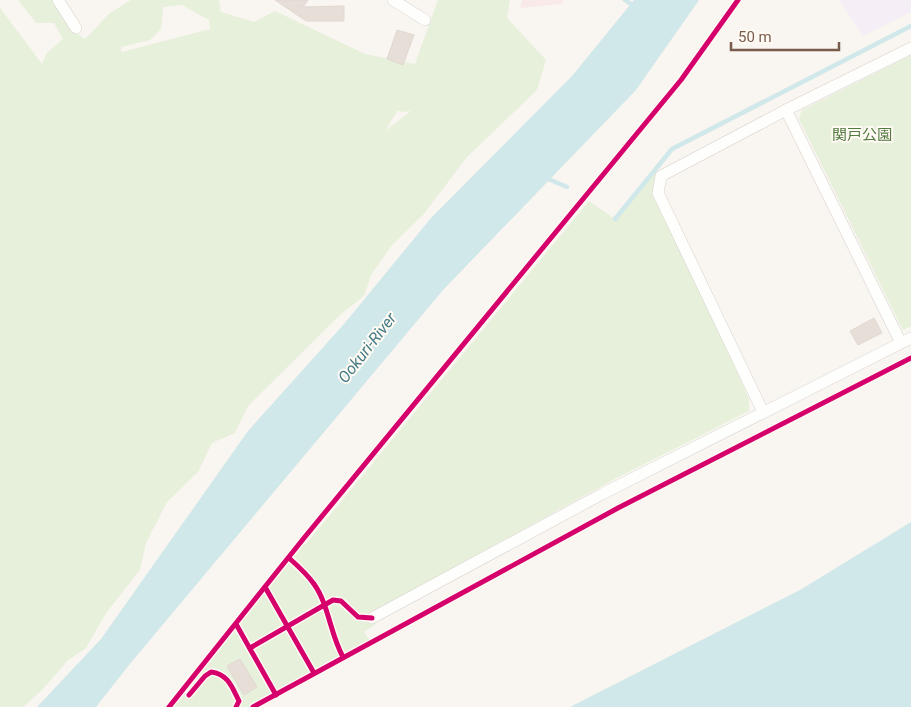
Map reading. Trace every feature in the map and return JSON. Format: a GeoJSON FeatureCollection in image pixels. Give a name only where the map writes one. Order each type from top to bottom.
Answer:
{"type":"FeatureCollection","features":[{"type":"Feature","properties":{"kind":"street"},"geometry":{"type":"LineString","coordinates":[[58,0],[76,28]]}},
{"type":"Feature","properties":{"kind":"street"},"geometry":{"type":"LineString","coordinates":[[393,0],[425,20]]}},
{"type":"Feature","properties":{"kind":"street"},"geometry":{"type":"LineString","coordinates":[[763,412],[658,192],[661,176],[786,110],[911,48]]}},
{"type":"Feature","properties":{"kind":"street"},"geometry":{"type":"LineString","coordinates":[[372,618],[602,494],[906,341],[786,110]]}},
{"type":"Feature","properties":{"kind":"shaded area"},"geometry":{"type":"Polygon","coordinates":[[[522,0],[564,0],[561,4],[520,8],[522,0]]]}},
{"type":"Feature","properties":{"kind":"shaded area"},"geometry":{"type":"Polygon","coordinates":[[[839,0],[911,0],[911,12],[863,36],[839,0]]]}},
{"type":"Feature","properties":{"kind":"green space"},"geometry":{"type":"Polygon","coordinates":[[[18,0],[53,0],[75,32],[85,39],[110,13],[131,0],[219,0],[221,12],[254,22],[275,11],[365,54],[415,64],[438,0],[510,0],[507,18],[546,60],[537,90],[467,157],[423,215],[392,245],[371,275],[364,296],[340,315],[248,406],[235,433],[212,443],[198,472],[167,502],[146,543],[140,570],[106,613],[86,648],[68,660],[43,689],[23,707],[0,707],[0,8],[42,64],[47,53],[63,39],[54,23],[36,23],[18,0]],[[182,5],[163,7],[161,29],[150,40],[121,47],[122,52],[210,29],[209,20],[182,5]],[[398,110],[385,131],[411,111],[401,112],[398,110]]]}},
{"type":"Feature","properties":{"kind":"green space","name":"関戸公園"},"geometry":{"type":"Polygon","coordinates":[[[911,55],[911,326],[903,330],[799,119],[802,110],[911,55]]]}},
{"type":"Feature","properties":{"kind":"green space"},"geometry":{"type":"Polygon","coordinates":[[[654,171],[661,176],[658,193],[749,399],[749,411],[609,482],[369,614],[376,624],[364,632],[372,645],[262,707],[164,707],[300,538],[306,544],[589,201],[615,219],[654,171]]]}},
{"type":"Feature","properties":{"kind":"water","name":"Ookuri-River"},"geometry":{"type":"Polygon","coordinates":[[[634,0],[699,0],[636,90],[443,290],[96,707],[37,707],[101,639],[248,431],[344,324],[431,218],[572,76],[634,0]]]}},
{"type":"Feature","properties":{"kind":"water"},"geometry":{"type":"Polygon","coordinates":[[[911,522],[911,707],[570,707],[800,590],[911,522]]]}},
{"type":"Feature","properties":{"kind":"building"},"geometry":{"type":"Polygon","coordinates":[[[275,0],[308,0],[303,7],[344,6],[344,21],[306,21],[275,0]]]}},
{"type":"Feature","properties":{"kind":"building"},"geometry":{"type":"Polygon","coordinates":[[[397,30],[414,35],[403,65],[387,59],[397,30]]]}},
{"type":"Feature","properties":{"kind":"building"},"geometry":{"type":"Polygon","coordinates":[[[874,318],[882,333],[858,345],[850,331],[874,318]]]}},
{"type":"Feature","properties":{"kind":"building"},"geometry":{"type":"Polygon","coordinates":[[[240,659],[257,687],[244,695],[227,666],[240,659]]]}},
{"type":"Feature","properties":{"kind":"waterway"},"geometry":{"type":"LineString","coordinates":[[625,0],[634,6]]}},
{"type":"Feature","properties":{"kind":"waterway"},"geometry":{"type":"LineString","coordinates":[[615,219],[672,149],[911,26]]}},
{"type":"Feature","properties":{"kind":"waterway"},"geometry":{"type":"LineString","coordinates":[[546,178],[567,187]]}},
{"type":"Feature","properties":{"kind":"cycle path"},"geometry":{"type":"LineString","coordinates":[[169,707],[304,538],[681,80],[738,0]]}},
{"type":"Feature","properties":{"kind":"cycle path"},"geometry":{"type":"LineString","coordinates":[[253,707],[618,508],[911,358]]}},
{"type":"Feature","properties":{"kind":"cycle path"},"geometry":{"type":"LineString","coordinates":[[289,558],[308,577],[319,592],[343,657]]}},
{"type":"Feature","properties":{"kind":"cycle path"},"geometry":{"type":"LineString","coordinates":[[265,587],[314,673]]}},
{"type":"Feature","properties":{"kind":"cycle path"},"geometry":{"type":"LineString","coordinates":[[250,648],[333,600],[341,601],[358,617],[372,618]]}},
{"type":"Feature","properties":{"kind":"cycle path"},"geometry":{"type":"LineString","coordinates":[[236,624],[276,695]]}},
{"type":"Feature","properties":{"kind":"cycle path"},"geometry":{"type":"LineString","coordinates":[[189,695],[205,676],[211,672],[217,673],[222,675],[232,686],[239,701],[236,707]]}}]}
